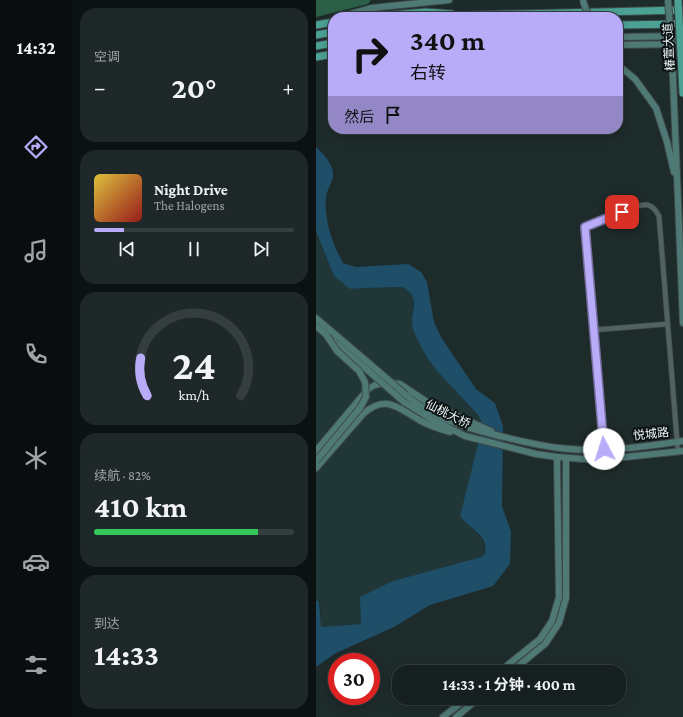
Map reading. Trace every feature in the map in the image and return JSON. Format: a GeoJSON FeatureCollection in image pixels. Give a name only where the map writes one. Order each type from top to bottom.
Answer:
{"type":"FeatureCollection","features":[{"type":"Feature","properties":{"kind":"highway","name":"椿萱大道"},"geometry":{"type":"LineString","coordinates":[[678,0],[683,93]]}},
{"type":"Feature","properties":{"kind":"highway"},"geometry":{"type":"LineString","coordinates":[[599,12],[683,10]]}},
{"type":"Feature","properties":{"kind":"highway"},"geometry":{"type":"LineString","coordinates":[[316,24],[328,23]]}},
{"type":"Feature","properties":{"kind":"highway"},"geometry":{"type":"LineString","coordinates":[[623,25],[683,24]]}},
{"type":"Feature","properties":{"kind":"highway"},"geometry":{"type":"LineString","coordinates":[[316,35],[328,33]]}},
{"type":"Feature","properties":{"kind":"highway"},"geometry":{"type":"LineString","coordinates":[[316,46],[328,44]]}},
{"type":"Feature","properties":{"kind":"highway"},"geometry":{"type":"LineString","coordinates":[[316,58],[328,55]]}},
{"type":"Feature","properties":{"kind":"main road"},"geometry":{"type":"LineString","coordinates":[[358,12],[372,8],[449,0]]}},
{"type":"Feature","properties":{"kind":"main road"},"geometry":{"type":"LineString","coordinates":[[583,0],[587,12]]}},
{"type":"Feature","properties":{"kind":"main road"},"geometry":{"type":"LineString","coordinates":[[668,0],[672,54],[683,323]]}},
{"type":"Feature","properties":{"kind":"main road"},"geometry":{"type":"LineString","coordinates":[[316,24],[328,20]]}},
{"type":"Feature","properties":{"kind":"main road"},"geometry":{"type":"LineString","coordinates":[[623,37],[683,36]]}},
{"type":"Feature","properties":{"kind":"main road"},"geometry":{"type":"LineString","coordinates":[[623,44],[683,44]]}},
{"type":"Feature","properties":{"kind":"main road"},"geometry":{"type":"LineString","coordinates":[[623,69],[635,79],[656,108],[667,142],[677,187]]}},
{"type":"Feature","properties":{"kind":"main road","name":"仙桃大桥"},"geometry":{"type":"LineString","coordinates":[[316,318],[412,400],[434,414],[468,428],[537,445],[597,450]]}},
{"type":"Feature","properties":{"kind":"main road","name":"仙桃大桥"},"geometry":{"type":"LineString","coordinates":[[316,326],[404,402],[431,420],[465,436],[515,449],[557,457],[597,460]]}},
{"type":"Feature","properties":{"kind":"main road"},"geometry":{"type":"LineString","coordinates":[[316,461],[360,408],[366,396],[365,382],[359,371],[337,351],[327,336]]}},
{"type":"Feature","properties":{"kind":"main road"},"geometry":{"type":"LineString","coordinates":[[316,451],[368,389],[375,385],[387,382],[400,384],[430,404],[509,438]]}},
{"type":"Feature","properties":{"kind":"main road"},"geometry":{"type":"LineString","coordinates":[[316,468],[363,414],[371,407],[379,405],[396,405],[420,421],[435,428],[465,436]]}},
{"type":"Feature","properties":{"kind":"main road","name":"悦城路"},"geometry":{"type":"LineString","coordinates":[[597,450],[680,442]]}},
{"type":"Feature","properties":{"kind":"main road","name":"悦城路"},"geometry":{"type":"LineString","coordinates":[[597,460],[680,452]]}},
{"type":"Feature","properties":{"kind":"main road"},"geometry":{"type":"LineString","coordinates":[[508,665],[540,639],[552,621],[559,597],[557,457]]}},
{"type":"Feature","properties":{"kind":"main road"},"geometry":{"type":"LineString","coordinates":[[520,665],[545,644],[559,623],[566,598],[566,458]]}},
{"type":"Feature","properties":{"kind":"main road"},"geometry":{"type":"LineString","coordinates":[[443,717],[458,705]]}},
{"type":"Feature","properties":{"kind":"main road"},"geometry":{"type":"LineString","coordinates":[[456,717],[471,705]]}},
{"type":"Feature","properties":{"kind":"street"},"geometry":{"type":"LineString","coordinates":[[604,449],[585,227],[640,205],[646,205],[656,210],[659,216],[667,324],[680,452]]}},
{"type":"Feature","properties":{"kind":"street"},"geometry":{"type":"LineString","coordinates":[[594,330],[667,324]]}},
{"type":"Feature","properties":{"kind":"shaded area"},"geometry":{"type":"Polygon","coordinates":[[[316,231],[334,276],[350,289],[403,287],[413,295],[412,325],[431,363],[479,416],[482,428],[460,516],[481,538],[486,549],[484,555],[481,557],[393,581],[361,624],[321,627],[320,601],[316,601],[316,231]]]}},
{"type":"Feature","properties":{"kind":"green space"},"geometry":{"type":"Polygon","coordinates":[[[316,0],[371,0],[368,4],[336,12],[328,12],[328,14],[316,17],[316,0]]]}},
{"type":"Feature","properties":{"kind":"water"},"geometry":{"type":"Polygon","coordinates":[[[316,147],[327,158],[333,173],[326,197],[326,214],[332,239],[343,263],[356,267],[408,264],[421,272],[427,282],[434,322],[441,337],[476,389],[495,403],[503,426],[502,506],[511,531],[510,564],[493,586],[430,605],[394,627],[336,653],[328,653],[328,659],[316,667],[316,601],[319,601],[321,627],[361,624],[360,597],[393,581],[481,557],[484,555],[486,549],[482,538],[460,516],[482,428],[479,416],[436,370],[417,340],[412,323],[414,301],[409,291],[402,287],[350,289],[334,276],[316,231],[316,147]]]}},
{"type":"Feature","properties":{"kind":"route"},"geometry":{"type":"LineString","coordinates":[[604,449],[585,227],[622,212]]}}]}
